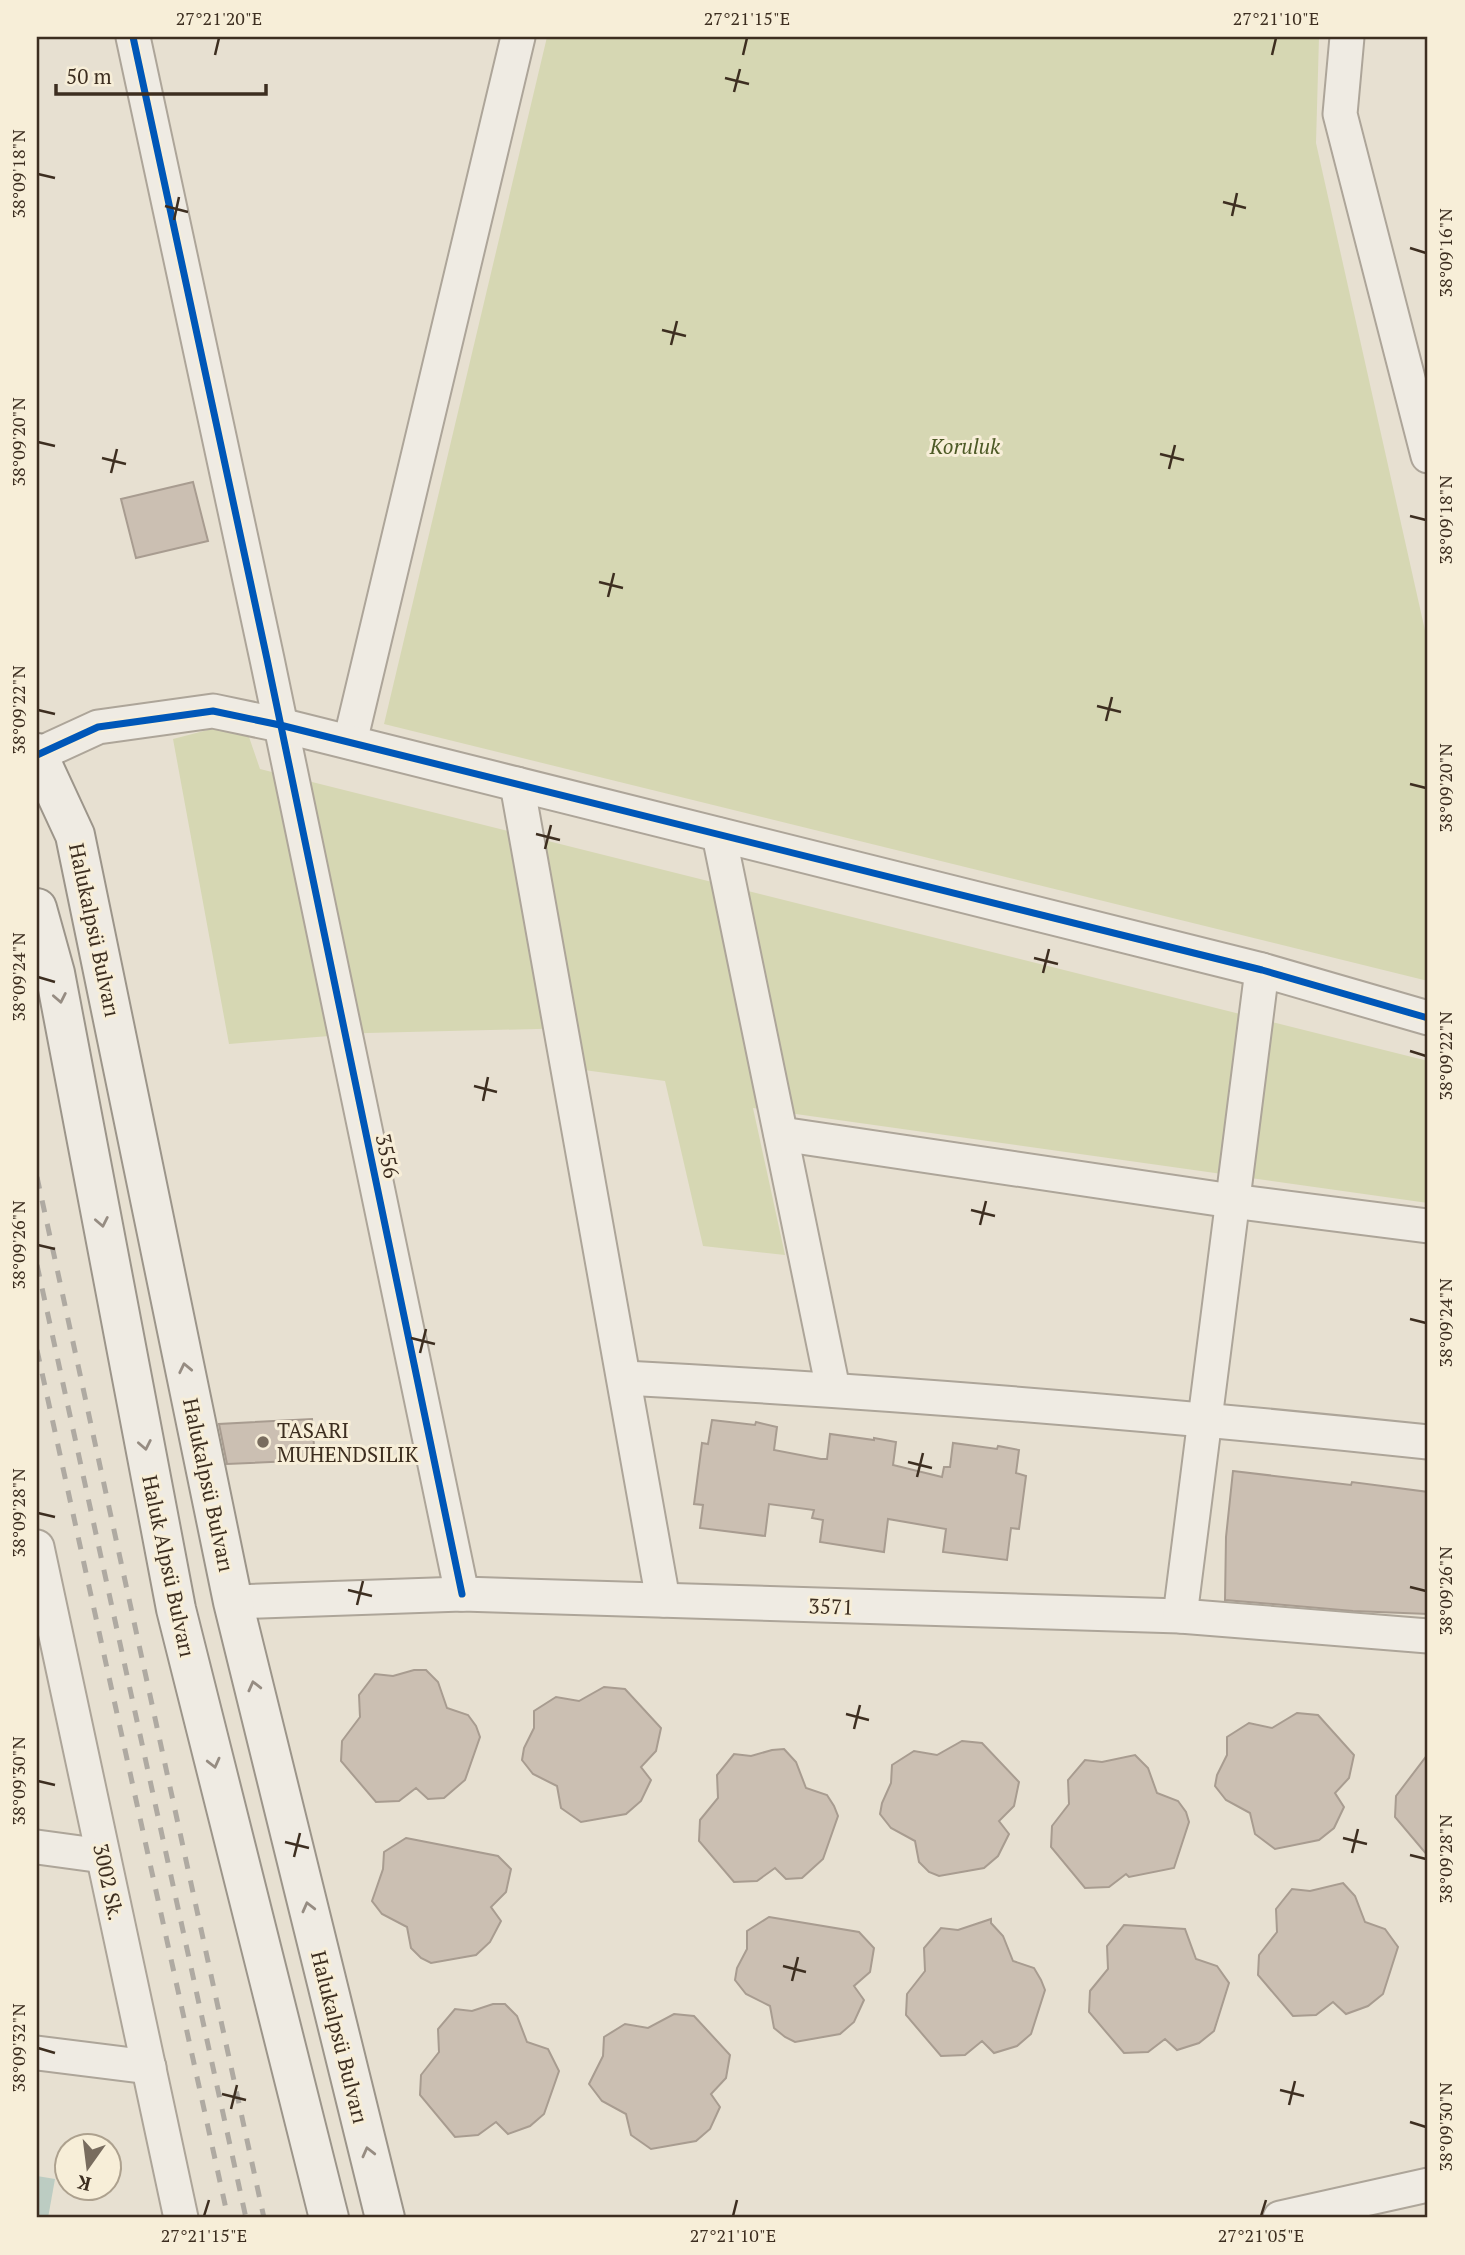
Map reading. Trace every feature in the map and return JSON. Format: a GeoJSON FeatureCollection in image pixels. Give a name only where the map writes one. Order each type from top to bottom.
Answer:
{"type":"FeatureCollection","features":[{"type":"Feature","properties":{"kind":"main road","name":"Halukalpsü Bulvarı"},"geometry":{"type":"LineString","coordinates":[[37,754],[75,835],[233,1602],[385,2218]]}},
{"type":"Feature","properties":{"kind":"main road","name":"Haluk Alpsü Bulvarı"},"geometry":{"type":"LineString","coordinates":[[37,908],[55,973],[176,1609],[329,2218]]}},
{"type":"Feature","properties":{"kind":"street","name":"3556"},"geometry":{"type":"LineString","coordinates":[[133,37],[462,1594]]}},
{"type":"Feature","properties":{"kind":"street"},"geometry":{"type":"LineString","coordinates":[[350,743],[518,37]]}},
{"type":"Feature","properties":{"kind":"street"},"geometry":{"type":"LineString","coordinates":[[1347,37],[1340,114],[1419,390],[1427,445]]}},
{"type":"Feature","properties":{"kind":"street"},"geometry":{"type":"LineString","coordinates":[[37,754],[98,727],[214,711],[280,725],[1262,970],[1428,1018]]}},
{"type":"Feature","properties":{"kind":"street"},"geometry":{"type":"LineString","coordinates":[[517,785],[663,1600]]}},
{"type":"Feature","properties":{"kind":"street"},"geometry":{"type":"LineString","coordinates":[[719,835],[833,1389]]}},
{"type":"Feature","properties":{"kind":"street"},"geometry":{"type":"LineString","coordinates":[[1180,1616],[1262,970]]}},
{"type":"Feature","properties":{"kind":"street"},"geometry":{"type":"LineString","coordinates":[[781,1134],[1232,1202],[1428,1226]]}},
{"type":"Feature","properties":{"kind":"street"},"geometry":{"type":"LineString","coordinates":[[624,1378],[833,1389],[1205,1418],[1428,1442]]}},
{"type":"Feature","properties":{"kind":"street","name":"3002 Sk."},"geometry":{"type":"LineString","coordinates":[[37,1546],[43,1606],[103,1856],[181,2218]]}},
{"type":"Feature","properties":{"kind":"street","name":"3571"},"geometry":{"type":"LineString","coordinates":[[233,1602],[462,1594],[1180,1616],[1428,1636]]}},
{"type":"Feature","properties":{"kind":"street"},"geometry":{"type":"LineString","coordinates":[[37,1847],[103,1856]]}},
{"type":"Feature","properties":{"kind":"street"},"geometry":{"type":"LineString","coordinates":[[37,2053],[149,2067]]}},
{"type":"Feature","properties":{"kind":"street"},"geometry":{"type":"LineString","coordinates":[[1280,2218],[1428,2185]]}},
{"type":"Feature","properties":{"kind":"green space","name":"Koruluk"},"geometry":{"type":"Polygon","coordinates":[[[547,37],[1319,37],[1316,143],[1428,644],[1428,981],[384,724],[547,37]]]}},
{"type":"Feature","properties":{"kind":"green space"},"geometry":{"type":"Polygon","coordinates":[[[227,725],[249,737],[260,769],[1428,1061],[1428,1203],[753,1108],[785,1255],[703,1246],[665,1081],[584,1070],[576,1028],[367,1033],[229,1044],[173,739],[227,725]]]}},
{"type":"Feature","properties":{"kind":"shaded area"},"geometry":{"type":"Polygon","coordinates":[[[37,2176],[52,2178],[48,2218],[37,2218],[37,2176]]]}},
{"type":"Feature","properties":{"kind":"building"},"geometry":{"type":"Polygon","coordinates":[[[193,482],[208,541],[136,558],[121,499],[193,482]]]}},
{"type":"Feature","properties":{"kind":"building","name":"TASARI MUHENDSILIK"},"geometry":{"type":"Polygon","coordinates":[[[312,1419],[315,1460],[227,1464],[219,1424],[312,1419]]]}},
{"type":"Feature","properties":{"kind":"building"},"geometry":{"type":"Polygon","coordinates":[[[712,1420],[755,1425],[756,1422],[777,1427],[774,1450],[821,1459],[827,1459],[830,1434],[896,1442],[893,1465],[942,1477],[944,1467],[950,1467],[953,1443],[1019,1450],[1016,1473],[1026,1476],[1019,1529],[1011,1528],[1007,1560],[943,1552],[946,1529],[888,1519],[884,1552],[820,1542],[823,1520],[812,1518],[814,1510],[769,1504],[765,1536],[700,1528],[703,1505],[694,1504],[702,1443],[708,1444],[712,1420]]]}},
{"type":"Feature","properties":{"kind":"building"},"geometry":{"type":"Polygon","coordinates":[[[1233,1471],[1428,1492],[1428,1614],[1353,1611],[1225,1600],[1226,1537],[1233,1471]]]}},
{"type":"Feature","properties":{"kind":"building"},"geometry":{"type":"Polygon","coordinates":[[[414,1670],[426,1670],[438,1682],[447,1708],[468,1715],[480,1737],[465,1780],[444,1798],[428,1799],[416,1788],[399,1801],[376,1802],[341,1761],[342,1741],[360,1717],[359,1695],[375,1674],[393,1676],[414,1670]]]}},
{"type":"Feature","properties":{"kind":"building"},"geometry":{"type":"Polygon","coordinates":[[[604,1687],[625,1689],[661,1728],[656,1751],[641,1767],[651,1780],[641,1801],[626,1814],[581,1822],[561,1808],[557,1786],[533,1774],[522,1760],[524,1748],[534,1728],[534,1711],[556,1697],[579,1701],[604,1687]]]}},
{"type":"Feature","properties":{"kind":"building"},"geometry":{"type":"Polygon","coordinates":[[[1297,1713],[1318,1715],[1354,1755],[1349,1778],[1335,1793],[1344,1807],[1334,1828],[1319,1840],[1275,1849],[1255,1834],[1250,1813],[1226,1800],[1215,1786],[1217,1775],[1227,1755],[1227,1737],[1249,1723],[1272,1728],[1297,1713]]]}},
{"type":"Feature","properties":{"kind":"building"},"geometry":{"type":"Polygon","coordinates":[[[962,1741],[982,1743],[1019,1782],[1014,1806],[999,1821],[1009,1834],[998,1856],[984,1868],[939,1876],[929,1872],[919,1862],[915,1841],[891,1828],[880,1814],[891,1783],[892,1765],[914,1751],[937,1755],[962,1741]]]}},
{"type":"Feature","properties":{"kind":"building"},"geometry":{"type":"Polygon","coordinates":[[[784,1749],[796,1762],[806,1788],[827,1795],[838,1816],[823,1859],[802,1878],[786,1879],[775,1868],[757,1881],[734,1882],[699,1841],[700,1820],[718,1798],[717,1775],[734,1754],[751,1756],[784,1749]]]}},
{"type":"Feature","properties":{"kind":"building"},"geometry":{"type":"Polygon","coordinates":[[[1428,1754],[1428,1856],[1395,1817],[1396,1796],[1428,1754]]]}},
{"type":"Feature","properties":{"kind":"building"},"geometry":{"type":"Polygon","coordinates":[[[1135,1755],[1148,1768],[1157,1793],[1178,1801],[1186,1812],[1189,1822],[1174,1868],[1129,1877],[1126,1874],[1109,1887],[1085,1888],[1051,1847],[1052,1826],[1069,1804],[1068,1780],[1085,1760],[1102,1762],[1135,1755]]]}},
{"type":"Feature","properties":{"kind":"building"},"geometry":{"type":"Polygon","coordinates":[[[406,1838],[498,1856],[511,1869],[506,1892],[491,1907],[501,1921],[490,1942],[476,1955],[431,1963],[421,1958],[411,1948],[407,1927],[382,1914],[372,1901],[383,1869],[384,1852],[406,1838]]]}},
{"type":"Feature","properties":{"kind":"building"},"geometry":{"type":"Polygon","coordinates":[[[1343,1883],[1355,1896],[1365,1922],[1385,1929],[1398,1947],[1383,1994],[1368,2006],[1346,2014],[1333,2002],[1316,2015],[1293,2016],[1258,1975],[1259,1955],[1277,1932],[1276,1909],[1292,1889],[1310,1891],[1343,1883]]]}},
{"type":"Feature","properties":{"kind":"building"},"geometry":{"type":"Polygon","coordinates":[[[769,1917],[859,1932],[874,1948],[870,1972],[854,1986],[864,2000],[854,2022],[840,2034],[795,2042],[785,2037],[774,2028],[770,2006],[746,1994],[735,1980],[737,1968],[747,1949],[747,1931],[769,1917]]]}},
{"type":"Feature","properties":{"kind":"building"},"geometry":{"type":"Polygon","coordinates":[[[991,1919],[991,1923],[1003,1936],[1013,1961],[1034,1968],[1045,1990],[1031,2034],[1017,2046],[994,2053],[982,2041],[965,2055],[941,2056],[906,2015],[907,1994],[925,1971],[924,1948],[941,1928],[958,1930],[991,1919]]]}},
{"type":"Feature","properties":{"kind":"building"},"geometry":{"type":"Polygon","coordinates":[[[1124,1925],[1185,1929],[1196,1959],[1217,1966],[1229,1983],[1214,2031],[1199,2043],[1177,2050],[1165,2039],[1148,2052],[1124,2053],[1089,2012],[1090,1991],[1108,1969],[1107,1946],[1124,1925]]]}},
{"type":"Feature","properties":{"kind":"building"},"geometry":{"type":"Polygon","coordinates":[[[493,2004],[505,2004],[517,2016],[527,2042],[548,2049],[559,2071],[544,2114],[530,2126],[508,2134],[496,2122],[478,2135],[455,2137],[420,2095],[421,2075],[439,2052],[438,2029],[455,2009],[472,2011],[493,2004]]]}},
{"type":"Feature","properties":{"kind":"building"},"geometry":{"type":"Polygon","coordinates":[[[674,2014],[694,2016],[730,2055],[726,2078],[711,2094],[720,2107],[710,2129],[696,2141],[651,2149],[631,2135],[626,2114],[602,2101],[589,2084],[603,2056],[604,2037],[625,2024],[648,2028],[674,2014]]]}},
{"type":"Feature","properties":{"kind":"railway"},"geometry":{"type":"LineString","coordinates":[[37,1177],[264,2218]]}},
{"type":"Feature","properties":{"kind":"railway"},"geometry":{"type":"LineString","coordinates":[[37,1265],[246,2218]]}},
{"type":"Feature","properties":{"kind":"railway"},"geometry":{"type":"LineString","coordinates":[[37,1350],[228,2218]]}},
{"type":"Feature","properties":{"kind":"cycle path"},"geometry":{"type":"LineString","coordinates":[[133,37],[267,659],[462,1594]]}},
{"type":"Feature","properties":{"kind":"cycle path"},"geometry":{"type":"LineString","coordinates":[[37,755],[98,727],[213,711],[280,725],[1262,970],[1428,1018]]}},
{"type":"Feature","properties":{"kind":"place","name":"TASARI MUHENDSILIK"},"geometry":{"type":"Point","coordinates":[263,1442]}}]}
